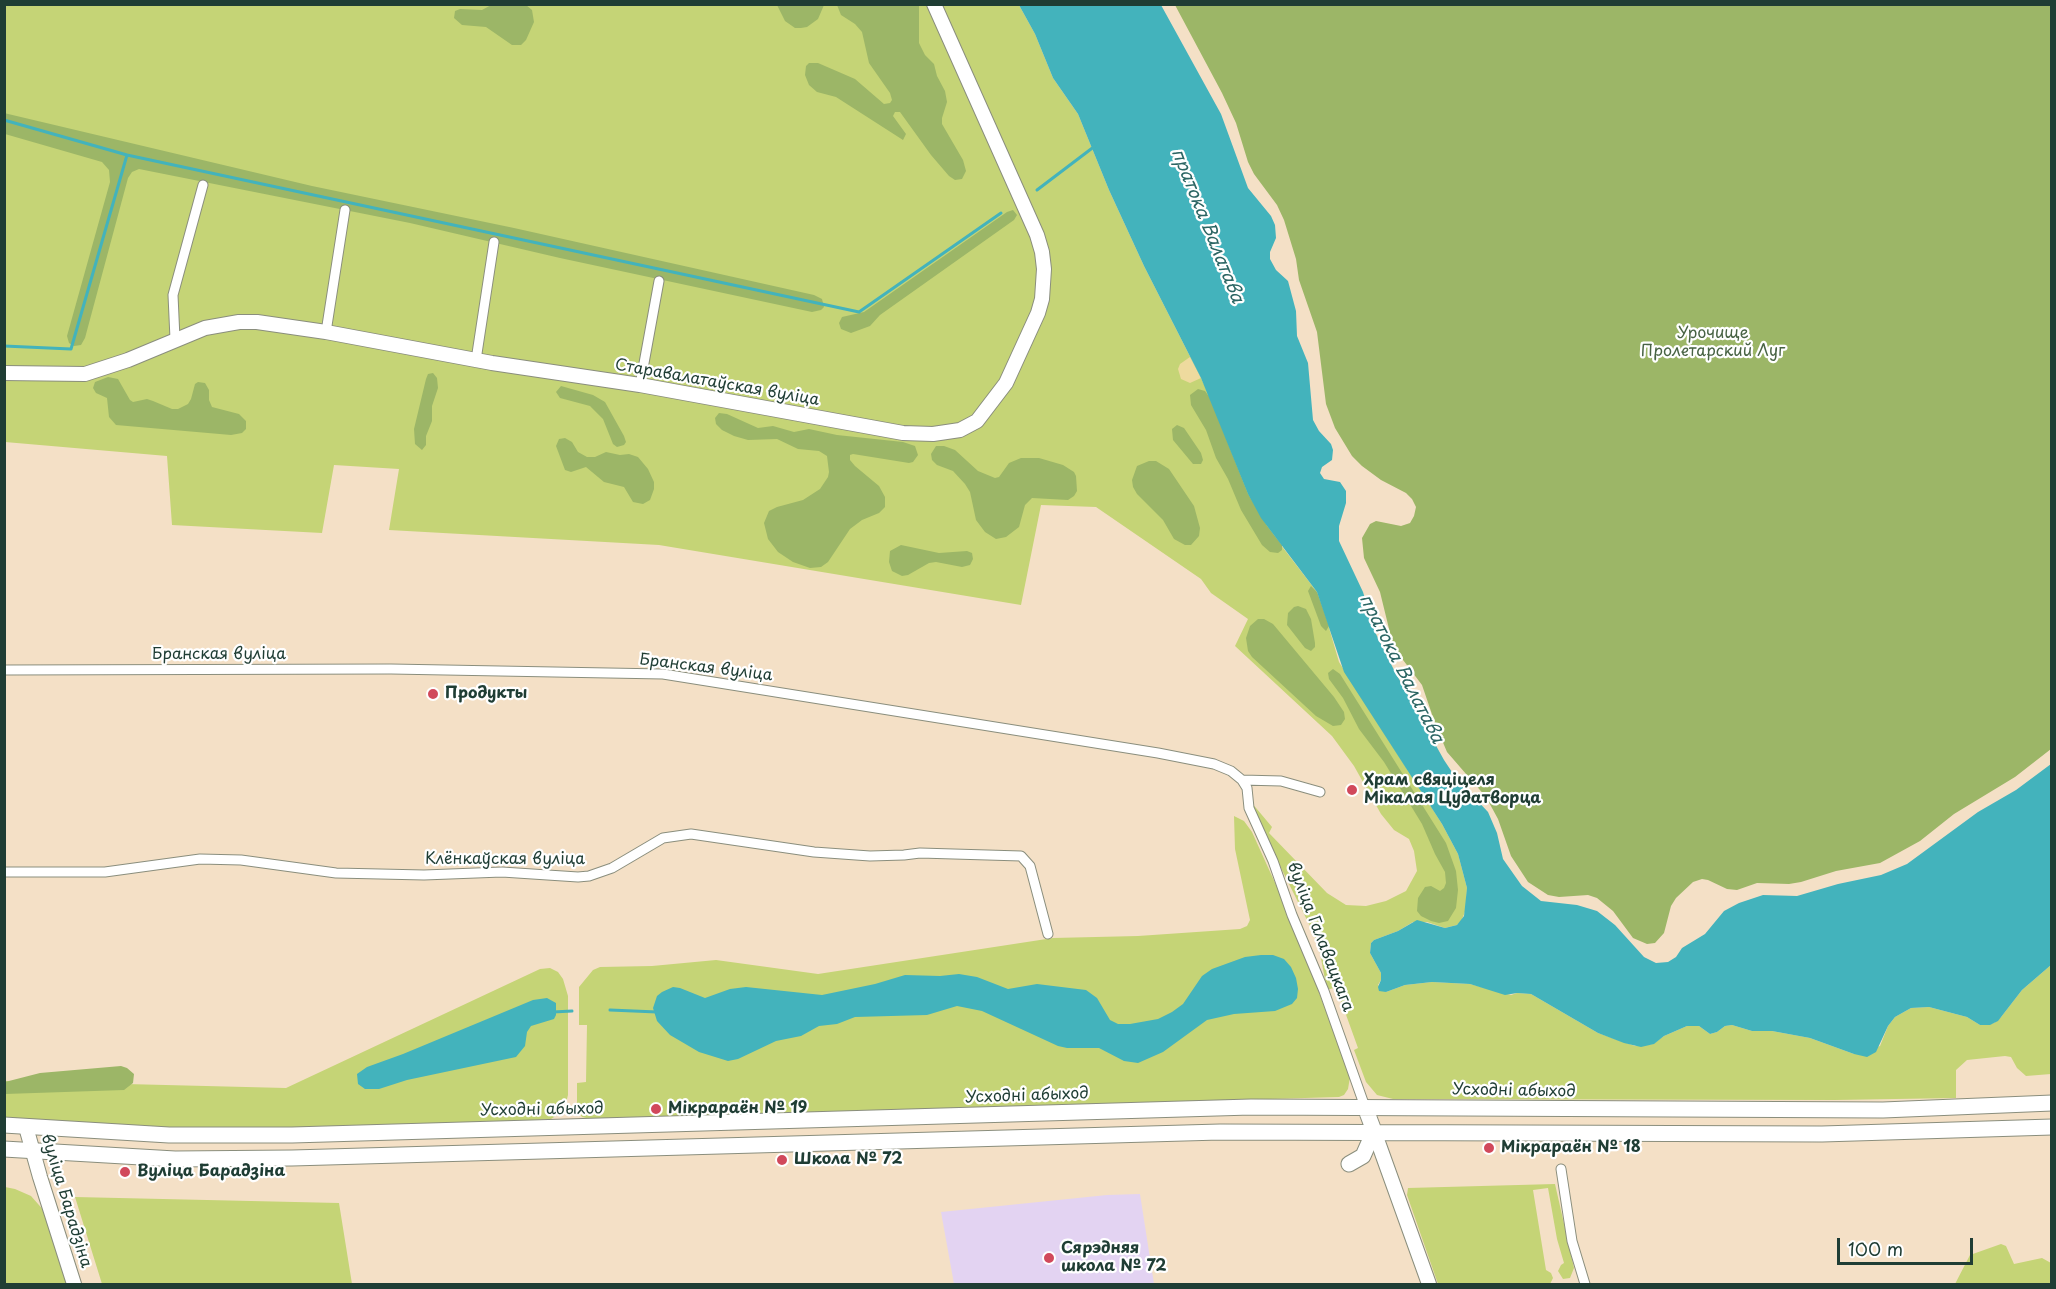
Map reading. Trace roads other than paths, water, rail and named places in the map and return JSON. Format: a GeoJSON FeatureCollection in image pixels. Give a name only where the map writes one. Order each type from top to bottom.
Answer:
{"type":"FeatureCollection","features":[{"type":"Feature","properties":{"kind":"main road","name":"Усходні абыход"},"geometry":{"type":"LineString","coordinates":[[4,1125],[169,1135],[292,1135],[1221,1108],[1883,1110],[2052,1103]]}},
{"type":"Feature","properties":{"kind":"main road"},"geometry":{"type":"LineString","coordinates":[[1349,1164],[1363,1156],[1374,1131],[1365,1107]]}},
{"type":"Feature","properties":{"kind":"main road"},"geometry":{"type":"LineString","coordinates":[[4,1149],[175,1159],[292,1158],[1220,1132],[1821,1134],[2052,1127]]}},
{"type":"Feature","properties":{"kind":"street","name":"Старавалатаўская вуліца"},"geometry":{"type":"LineString","coordinates":[[4,373],[85,374],[128,360],[205,328],[239,322],[276,324],[476,360],[640,385],[903,433],[933,434],[960,429],[977,421],[1006,383],[1038,313],[1044,284],[1042,252],[1030,218],[934,4]]}},
{"type":"Feature","properties":{"kind":"street"},"geometry":{"type":"LineString","coordinates":[[175,339],[173,295],[203,185]]}},
{"type":"Feature","properties":{"kind":"street"},"geometry":{"type":"LineString","coordinates":[[326,333],[345,210]]}},
{"type":"Feature","properties":{"kind":"street"},"geometry":{"type":"LineString","coordinates":[[476,360],[494,242]]}},
{"type":"Feature","properties":{"kind":"street"},"geometry":{"type":"LineString","coordinates":[[640,385],[659,281]]}},
{"type":"Feature","properties":{"kind":"street","name":"Бранская вуліца"},"geometry":{"type":"LineString","coordinates":[[4,670],[391,669],[663,674],[1169,755],[1214,764],[1231,771],[1242,780],[1281,781],[1320,792]]}},
{"type":"Feature","properties":{"kind":"street","name":"вуліца Галавацкага"},"geometry":{"type":"LineString","coordinates":[[1242,780],[1247,788],[1250,808],[1324,991],[1365,1107]]}},
{"type":"Feature","properties":{"kind":"street","name":"Клёнкаўская вуліца"},"geometry":{"type":"LineString","coordinates":[[4,872],[105,872],[200,859],[241,860],[336,873],[424,876],[502,872],[578,877],[589,876],[612,868],[663,838],[691,834],[814,852],[870,856],[920,853],[1021,856],[1030,866],[1048,934]]}},
{"type":"Feature","properties":{"kind":"street","name":"вуліца Барадзіна"},"geometry":{"type":"LineString","coordinates":[[26,1126],[74,1284]]}},
{"type":"Feature","properties":{"kind":"street"},"geometry":{"type":"LineString","coordinates":[[1374,1131],[1429,1284]]}},
{"type":"Feature","properties":{"kind":"street"},"geometry":{"type":"LineString","coordinates":[[1561,1169],[1572,1241],[1585,1284]]}},
{"type":"Feature","properties":{"kind":"water","name":"пратока Валатава"},"geometry":{"type":"Polygon","coordinates":[[[1019,5],[1161,5],[1221,114],[1248,188],[1271,216],[1275,225],[1276,238],[1270,252],[1270,259],[1276,270],[1288,281],[1296,311],[1297,336],[1308,363],[1313,420],[1333,450],[1332,460],[1322,467],[1320,473],[1324,479],[1340,482],[1346,491],[1346,503],[1339,526],[1339,541],[1363,592],[1376,634],[1444,760],[1456,778],[1488,812],[1497,833],[1503,859],[1522,886],[1541,901],[1577,905],[1597,911],[1615,925],[1644,957],[1656,963],[1668,962],[1676,957],[1682,948],[1705,934],[1724,911],[1739,903],[1763,895],[1797,896],[1881,875],[1907,864],[1978,812],[2016,790],[2051,764],[2051,965],[2022,990],[1998,1021],[1990,1025],[1980,1025],[1967,1017],[1929,1007],[1911,1008],[1895,1017],[1888,1026],[1876,1052],[1867,1057],[1810,1038],[1772,1031],[1752,1031],[1732,1025],[1710,1034],[1699,1026],[1687,1026],[1664,1036],[1654,1044],[1641,1047],[1598,1033],[1531,994],[1505,995],[1470,984],[1432,982],[1405,985],[1386,992],[1379,991],[1381,973],[1370,953],[1371,943],[1374,940],[1398,931],[1417,920],[1445,928],[1457,925],[1464,916],[1467,888],[1458,854],[1442,824],[1344,672],[1317,592],[1261,518],[1248,494],[1201,378],[1144,266],[1109,190],[1078,114],[1053,78],[1035,34],[1019,5]]]}},
{"type":"Feature","properties":{"kind":"water"},"geometry":{"type":"Polygon","coordinates":[[[1273,955],[1284,959],[1291,967],[1298,989],[1297,998],[1292,1004],[1275,1011],[1234,1014],[1207,1020],[1163,1052],[1138,1063],[1124,1061],[1099,1048],[1058,1046],[982,1011],[957,1006],[927,1015],[855,1017],[837,1024],[819,1026],[801,1036],[776,1041],[738,1059],[728,1061],[699,1052],[670,1035],[657,1021],[653,1008],[657,996],[673,987],[705,998],[730,989],[746,987],[822,995],[905,975],[959,974],[977,977],[1008,989],[1037,984],[1086,990],[1097,998],[1110,1020],[1118,1024],[1130,1024],[1158,1019],[1172,1012],[1183,1004],[1202,976],[1212,969],[1245,957],[1273,955]]]}},
{"type":"Feature","properties":{"kind":"water"},"geometry":{"type":"Polygon","coordinates":[[[547,998],[556,1003],[554,1019],[531,1026],[527,1032],[525,1046],[516,1057],[407,1080],[379,1089],[365,1089],[358,1084],[357,1074],[367,1067],[533,1000],[547,998]]]}},
{"type":"Feature","properties":{"kind":"waterway"},"geometry":{"type":"LineString","coordinates":[[4,120],[127,155],[859,312],[1001,213]]}},
{"type":"Feature","properties":{"kind":"waterway"},"geometry":{"type":"LineString","coordinates":[[1037,190],[1095,146]]}},
{"type":"Feature","properties":{"kind":"waterway"},"geometry":{"type":"LineString","coordinates":[[4,346],[71,349],[127,155]]}},
{"type":"Feature","properties":{"kind":"waterway"},"geometry":{"type":"LineString","coordinates":[[610,1010],[657,1012]]}},
{"type":"Feature","properties":{"kind":"waterway"},"geometry":{"type":"LineString","coordinates":[[553,1012],[572,1011]]}},
{"type":"Feature","properties":{"kind":"place","name":"Продукты"},"geometry":{"type":"Point","coordinates":[433,694]}},
{"type":"Feature","properties":{"kind":"place","name":"Храм свяціцеля Мікалая Цудатворца"},"geometry":{"type":"Point","coordinates":[1352,790]}},
{"type":"Feature","properties":{"kind":"place","name":"Мікрараён № 19"},"geometry":{"type":"Point","coordinates":[656,1109]}},
{"type":"Feature","properties":{"kind":"place","name":"Мікрараён № 18"},"geometry":{"type":"Point","coordinates":[1489,1148]}},
{"type":"Feature","properties":{"kind":"place","name":"Школа № 72"},"geometry":{"type":"Point","coordinates":[782,1160]}},
{"type":"Feature","properties":{"kind":"place","name":"Вуліца Барадзіна"},"geometry":{"type":"Point","coordinates":[125,1172]}},
{"type":"Feature","properties":{"kind":"place","name":"Сярэдняя школа № 72"},"geometry":{"type":"Point","coordinates":[1049,1258]}},
{"type":"Feature","properties":{"kind":"park label","name":"Урочище Пролетарский Луг"},"geometry":{"type":"Point","coordinates":[1713,343]}}]}
